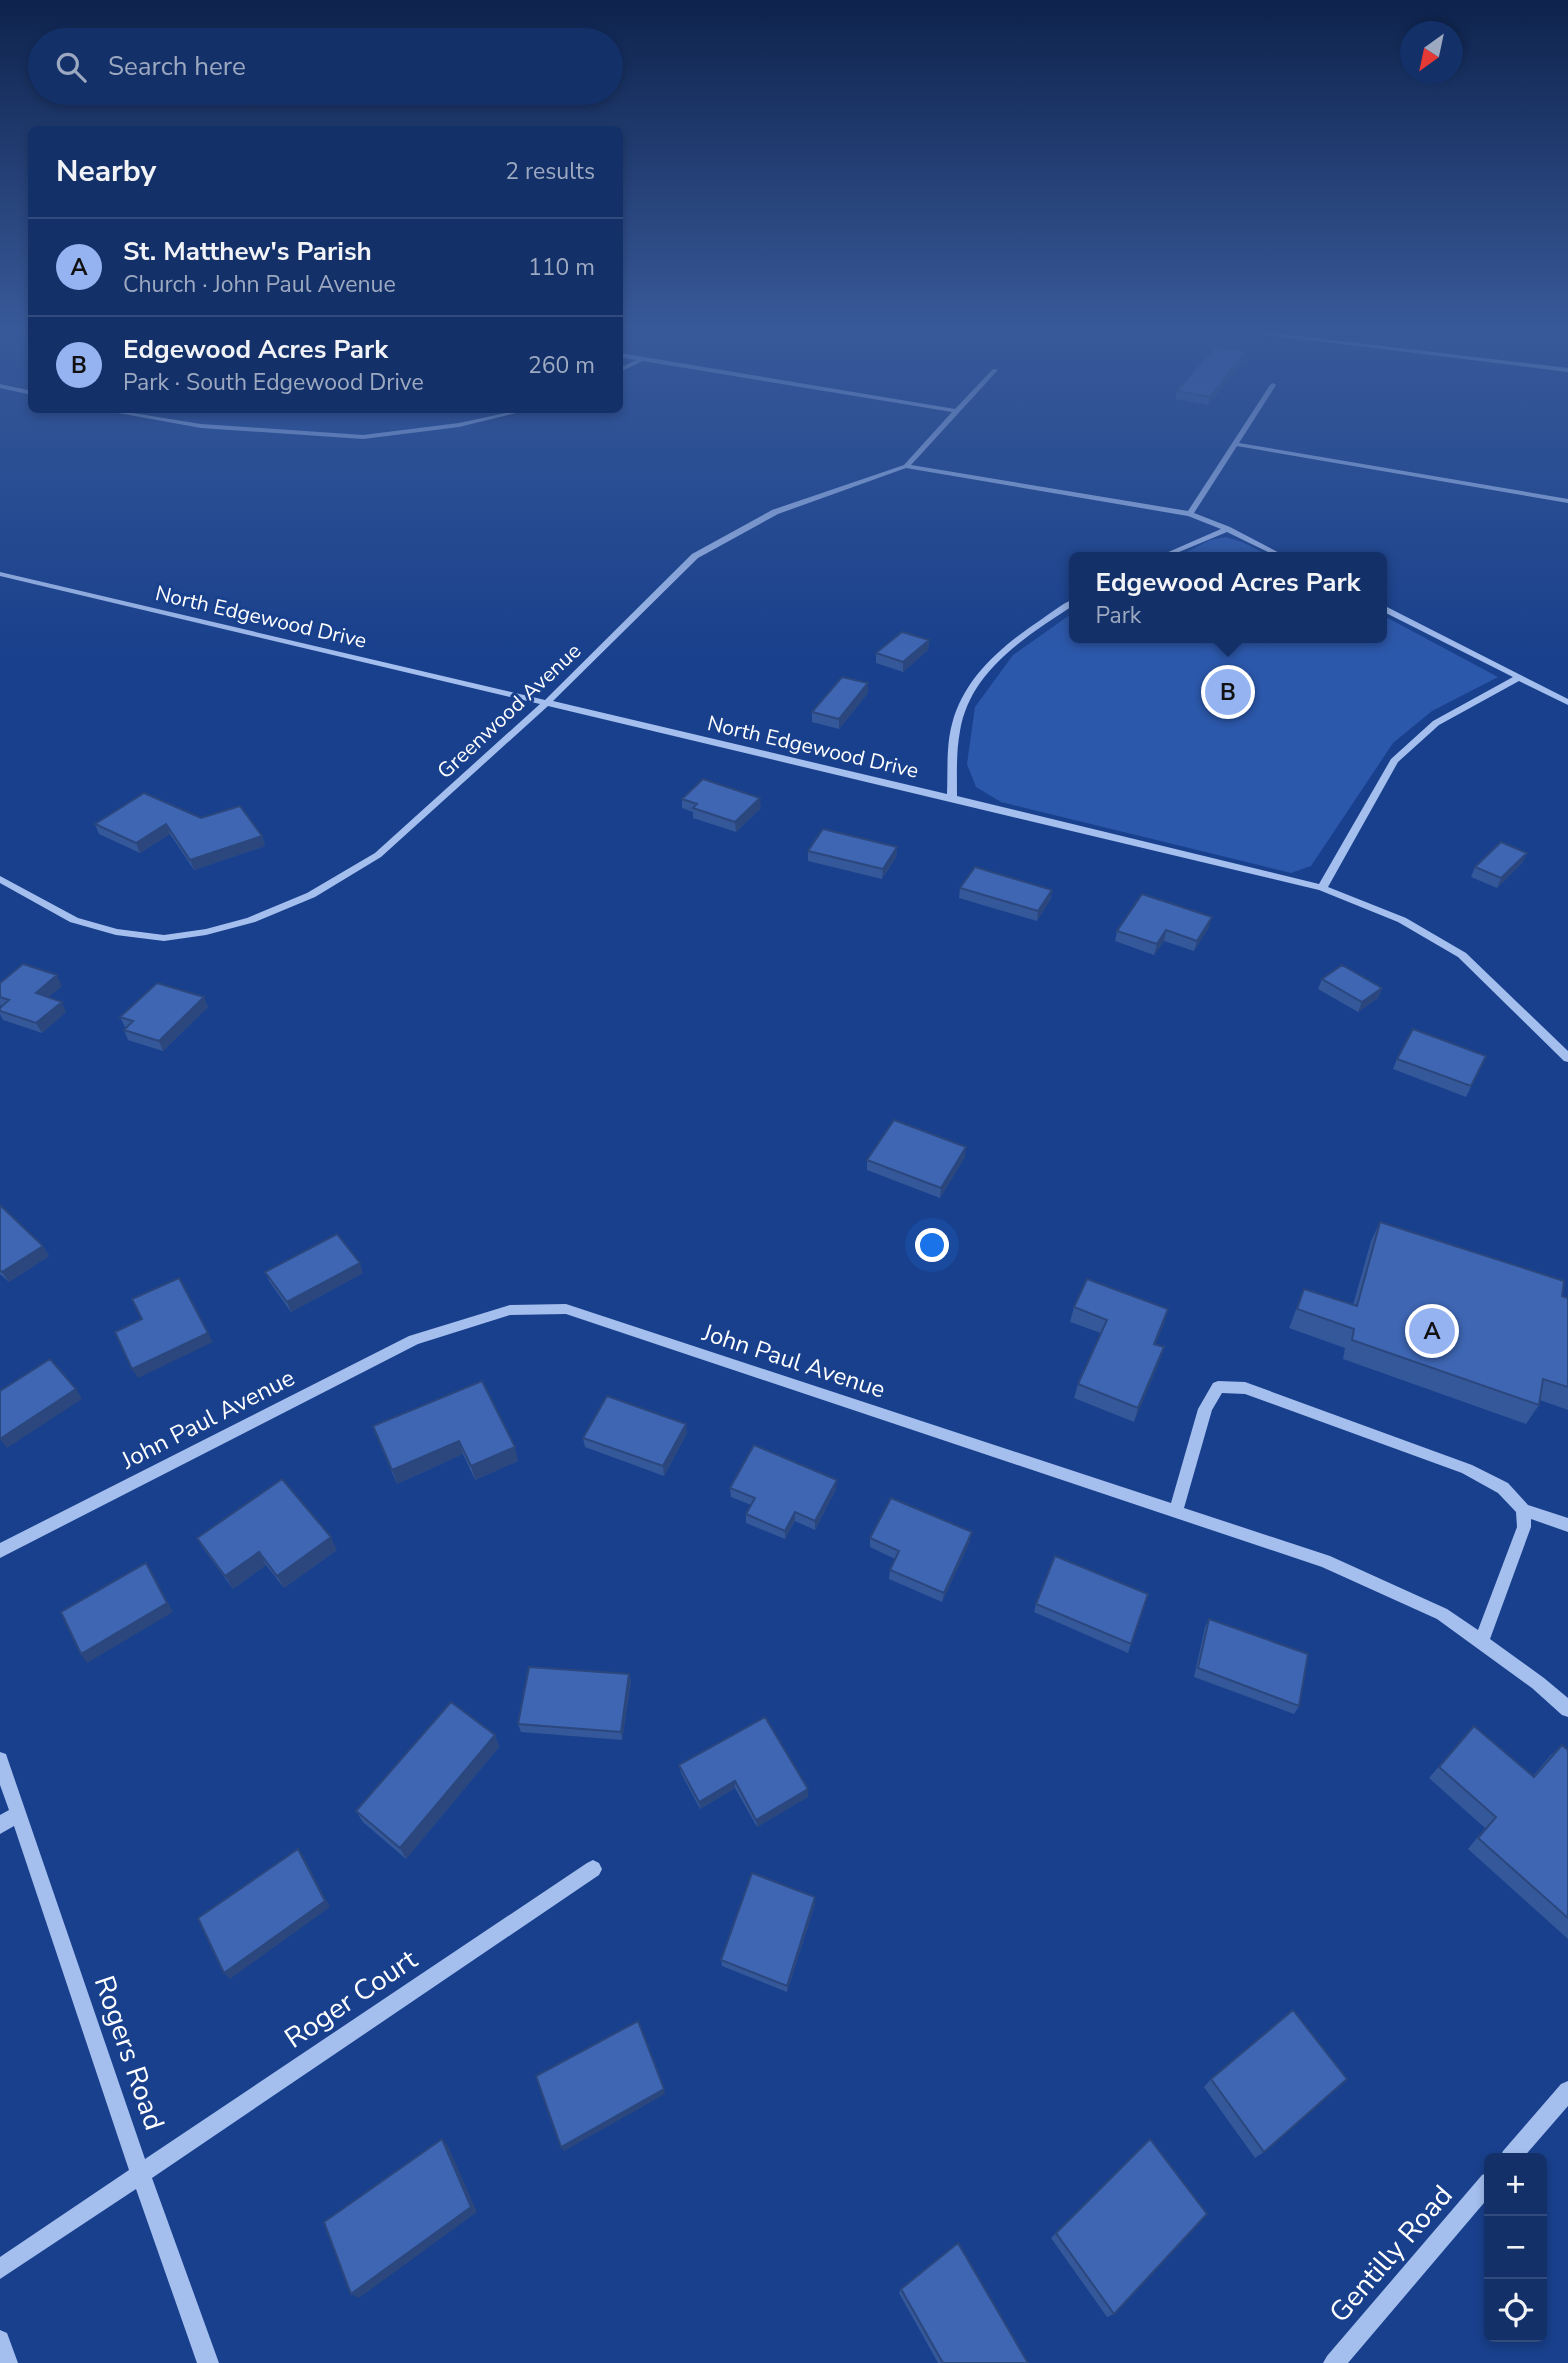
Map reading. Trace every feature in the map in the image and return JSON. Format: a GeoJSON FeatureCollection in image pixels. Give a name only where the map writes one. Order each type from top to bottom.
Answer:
{"type":"FeatureCollection","features":[{"type":"Feature","properties":{"kind":"street","name":"Greenwood Avenue"},"geometry":{"type":"LineString","coordinates":[[0,879],[74,920],[116,932],[164,938],[206,932],[251,920],[311,895],[378,855],[546,703],[695,556],[775,512],[906,466],[932,438]]}},
{"type":"Feature","properties":{"kind":"street"},"geometry":{"type":"LineString","coordinates":[[1190,514],[1238,438]]}},
{"type":"Feature","properties":{"kind":"street"},"geometry":{"type":"LineString","coordinates":[[1234,444],[1568,500]]}},
{"type":"Feature","properties":{"kind":"street"},"geometry":{"type":"LineString","coordinates":[[906,466],[1190,514],[1227,528],[1273,552]]}},
{"type":"Feature","properties":{"kind":"street"},"geometry":{"type":"LineString","coordinates":[[1172,552],[1227,528]]}},
{"type":"Feature","properties":{"kind":"street","name":"North Edgewood Drive"},"geometry":{"type":"LineString","coordinates":[[0,573],[1322,888],[1402,920],[1462,955],[1568,1058]]}},
{"type":"Feature","properties":{"kind":"street"},"geometry":{"type":"LineString","coordinates":[[952,798],[956,725],[963,701],[985,668],[1028,632],[1069,604]]}},
{"type":"Feature","properties":{"kind":"street"},"geometry":{"type":"LineString","coordinates":[[1387,610],[1568,702]]}},
{"type":"Feature","properties":{"kind":"street"},"geometry":{"type":"LineString","coordinates":[[1322,888],[1394,761],[1436,723],[1520,677]]}},
{"type":"Feature","properties":{"kind":"street","name":"John Paul Avenue"},"geometry":{"type":"LineString","coordinates":[[0,1551],[414,1340],[510,1310],[566,1309],[1325,1561],[1442,1614],[1538,1683],[1568,1709]]}},
{"type":"Feature","properties":{"kind":"street"},"geometry":{"type":"LineString","coordinates":[[1176,1511],[1205,1409],[1219,1387],[1245,1388],[1467,1469],[1503,1488],[1523,1510],[1568,1525]]}},
{"type":"Feature","properties":{"kind":"street"},"geometry":{"type":"LineString","coordinates":[[1480,1642],[1524,1527],[1523,1510]]}},
{"type":"Feature","properties":{"kind":"street","name":"Rogers Road"},"geometry":{"type":"LineString","coordinates":[[0,1760],[208,2363]]}},
{"type":"Feature","properties":{"kind":"street"},"geometry":{"type":"LineString","coordinates":[[0,1825],[19,1814]]}},
{"type":"Feature","properties":{"kind":"street","name":"Roger Court"},"geometry":{"type":"LineString","coordinates":[[0,2269],[593,1869]]}},
{"type":"Feature","properties":{"kind":"street"},"geometry":{"type":"LineString","coordinates":[[1514,2153],[1568,2091]]}},
{"type":"Feature","properties":{"kind":"street","name":"Gentilly Road"},"geometry":{"type":"LineString","coordinates":[[1334,2363],[1484,2188]]}},
{"type":"Feature","properties":{"kind":"street"},"geometry":{"type":"LineString","coordinates":[[0,2340],[7,2363]]}},
{"type":"Feature","properties":{"kind":"shaded area"},"geometry":{"type":"Polygon","coordinates":[[[1226,537],[1262,552],[1187,552],[1210,540],[1226,537]]]}},
{"type":"Feature","properties":{"kind":"shaded area"},"geometry":{"type":"Polygon","coordinates":[[[1069,616],[1069,643],[1387,643],[1387,618],[1498,677],[1432,711],[1393,743],[1311,866],[1291,873],[1001,802],[976,787],[967,764],[975,707],[1013,655],[1069,616]]]}},
{"type":"Feature","properties":{"kind":"building"},"geometry":{"type":"Polygon","coordinates":[[[902,632],[929,640],[903,662],[876,653],[902,632]]]}},
{"type":"Feature","properties":{"kind":"building"},"geometry":{"type":"Polygon","coordinates":[[[842,677],[868,683],[839,719],[812,712],[842,677]]]}},
{"type":"Feature","properties":{"kind":"building"},"geometry":{"type":"Polygon","coordinates":[[[703,779],[760,798],[735,822],[693,808],[697,804],[682,799],[703,779]]]}},
{"type":"Feature","properties":{"kind":"building"},"geometry":{"type":"Polygon","coordinates":[[[144,793],[201,818],[240,806],[262,836],[190,860],[166,824],[136,843],[95,824],[144,793]]]}},
{"type":"Feature","properties":{"kind":"building"},"geometry":{"type":"Polygon","coordinates":[[[823,829],[897,847],[883,869],[808,851],[823,829]]]}},
{"type":"Feature","properties":{"kind":"building"},"geometry":{"type":"Polygon","coordinates":[[[1501,842],[1527,853],[1501,878],[1475,867],[1501,842]]]}},
{"type":"Feature","properties":{"kind":"building"},"geometry":{"type":"Polygon","coordinates":[[[975,867],[1052,890],[1038,911],[960,888],[975,867]]]}},
{"type":"Feature","properties":{"kind":"building"},"geometry":{"type":"Polygon","coordinates":[[[1142,894],[1212,917],[1197,941],[1166,930],[1157,944],[1117,931],[1142,894]]]}},
{"type":"Feature","properties":{"kind":"building"},"geometry":{"type":"Polygon","coordinates":[[[23,964],[57,975],[36,993],[62,1002],[36,1023],[0,1011],[9,1000],[0,997],[0,983],[23,964]]]}},
{"type":"Feature","properties":{"kind":"building"},"geometry":{"type":"Polygon","coordinates":[[[1342,965],[1382,988],[1362,1002],[1322,979],[1342,965]]]}},
{"type":"Feature","properties":{"kind":"building"},"geometry":{"type":"Polygon","coordinates":[[[157,983],[204,997],[159,1041],[124,1030],[133,1021],[120,1017],[157,983]]]}},
{"type":"Feature","properties":{"kind":"building"},"geometry":{"type":"Polygon","coordinates":[[[1413,1029],[1486,1056],[1471,1086],[1397,1059],[1413,1029]]]}},
{"type":"Feature","properties":{"kind":"building"},"geometry":{"type":"Polygon","coordinates":[[[894,1120],[966,1147],[941,1188],[867,1160],[894,1120]]]}},
{"type":"Feature","properties":{"kind":"building"},"geometry":{"type":"Polygon","coordinates":[[[0,1205],[43,1246],[2,1272],[0,1270],[0,1205]]]}},
{"type":"Feature","properties":{"kind":"building"},"geometry":{"type":"Polygon","coordinates":[[[1380,1222],[1564,1281],[1562,1296],[1568,1298],[1568,1387],[1543,1379],[1539,1405],[1352,1340],[1354,1329],[1297,1309],[1304,1289],[1357,1306],[1380,1222]]]}},
{"type":"Feature","properties":{"kind":"building"},"geometry":{"type":"Polygon","coordinates":[[[337,1234],[360,1263],[287,1302],[265,1272],[337,1234]]]}},
{"type":"Feature","properties":{"kind":"building"},"geometry":{"type":"Polygon","coordinates":[[[179,1278],[208,1333],[132,1369],[115,1332],[142,1319],[132,1299],[179,1278]]]}},
{"type":"Feature","properties":{"kind":"building"},"geometry":{"type":"Polygon","coordinates":[[[1087,1279],[1168,1309],[1154,1344],[1164,1347],[1138,1408],[1078,1384],[1107,1320],[1074,1307],[1087,1279]]]}},
{"type":"Feature","properties":{"kind":"building"},"geometry":{"type":"Polygon","coordinates":[[[50,1359],[76,1389],[0,1439],[0,1391],[50,1359]]]}},
{"type":"Feature","properties":{"kind":"building"},"geometry":{"type":"Polygon","coordinates":[[[482,1381],[515,1447],[471,1466],[459,1441],[392,1470],[373,1426],[482,1381]]]}},
{"type":"Feature","properties":{"kind":"building"},"geometry":{"type":"Polygon","coordinates":[[[607,1396],[686,1424],[663,1466],[583,1438],[607,1396]]]}},
{"type":"Feature","properties":{"kind":"building"},"geometry":{"type":"Polygon","coordinates":[[[754,1445],[837,1480],[815,1521],[795,1512],[785,1531],[746,1514],[755,1498],[730,1488],[754,1445]]]}},
{"type":"Feature","properties":{"kind":"building"},"geometry":{"type":"Polygon","coordinates":[[[282,1479],[331,1537],[277,1576],[259,1552],[225,1576],[197,1538],[282,1479]]]}},
{"type":"Feature","properties":{"kind":"building"},"geometry":{"type":"Polygon","coordinates":[[[891,1498],[972,1532],[944,1593],[890,1570],[899,1551],[870,1538],[891,1498]]]}},
{"type":"Feature","properties":{"kind":"building"},"geometry":{"type":"Polygon","coordinates":[[[1055,1556],[1148,1594],[1131,1644],[1036,1604],[1055,1556]]]}},
{"type":"Feature","properties":{"kind":"building"},"geometry":{"type":"Polygon","coordinates":[[[146,1563],[167,1603],[81,1654],[61,1612],[146,1563]]]}},
{"type":"Feature","properties":{"kind":"building"},"geometry":{"type":"Polygon","coordinates":[[[1209,1619],[1308,1654],[1299,1706],[1198,1668],[1209,1619]]]}},
{"type":"Feature","properties":{"kind":"building"},"geometry":{"type":"Polygon","coordinates":[[[529,1667],[629,1674],[621,1732],[518,1724],[529,1667]]]}},
{"type":"Feature","properties":{"kind":"building"},"geometry":{"type":"Polygon","coordinates":[[[451,1702],[495,1735],[400,1848],[356,1811],[451,1702]]]}},
{"type":"Feature","properties":{"kind":"building"},"geometry":{"type":"Polygon","coordinates":[[[765,1717],[808,1789],[756,1820],[735,1781],[699,1802],[679,1765],[765,1717]]]}},
{"type":"Feature","properties":{"kind":"building"},"geometry":{"type":"Polygon","coordinates":[[[1474,1726],[1534,1777],[1562,1745],[1568,1750],[1568,1918],[1478,1838],[1496,1817],[1439,1767],[1474,1726]]]}},
{"type":"Feature","properties":{"kind":"building"},"geometry":{"type":"Polygon","coordinates":[[[298,1849],[325,1901],[224,1973],[198,1918],[298,1849]]]}},
{"type":"Feature","properties":{"kind":"building"},"geometry":{"type":"Polygon","coordinates":[[[752,1873],[815,1897],[787,1986],[721,1960],[752,1873]]]}},
{"type":"Feature","properties":{"kind":"building"},"geometry":{"type":"Polygon","coordinates":[[[1293,2010],[1347,2079],[1264,2152],[1211,2079],[1293,2010]]]}},
{"type":"Feature","properties":{"kind":"building"},"geometry":{"type":"Polygon","coordinates":[[[638,2021],[664,2089],[561,2147],[536,2076],[638,2021]]]}},
{"type":"Feature","properties":{"kind":"building"},"geometry":{"type":"Polygon","coordinates":[[[442,2139],[471,2207],[351,2294],[324,2222],[442,2139]]]}},
{"type":"Feature","properties":{"kind":"building"},"geometry":{"type":"Polygon","coordinates":[[[1150,2139],[1207,2214],[1114,2314],[1056,2233],[1150,2139]]]}},
{"type":"Feature","properties":{"kind":"building"},"geometry":{"type":"Polygon","coordinates":[[[958,2243],[1028,2363],[943,2363],[901,2289],[958,2243]]]}},
{"type":"Feature","properties":{"kind":"place","name":"Edgewood Acres Park"},"geometry":{"type":"Point","coordinates":[1228,692]}},
{"type":"Feature","properties":{"kind":"place","name":"St. Matthew's Parish"},"geometry":{"type":"Point","coordinates":[1432,1331]}}]}
